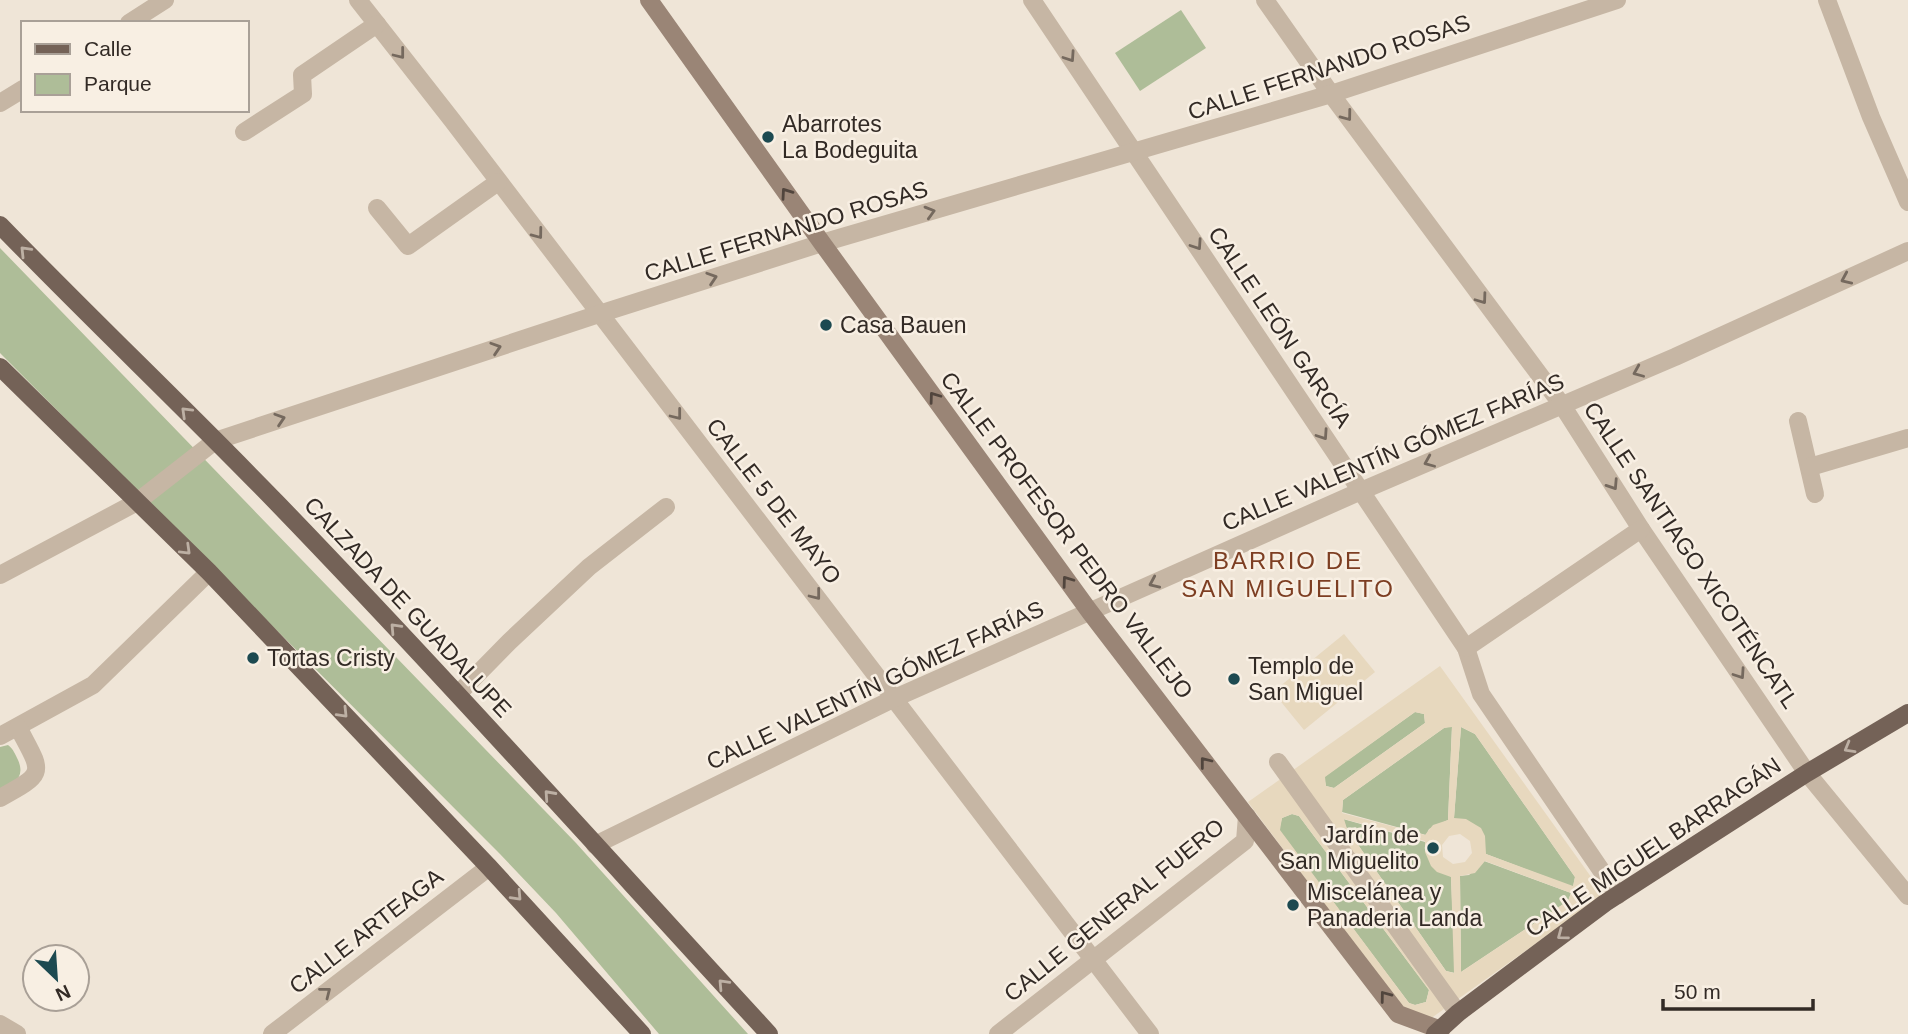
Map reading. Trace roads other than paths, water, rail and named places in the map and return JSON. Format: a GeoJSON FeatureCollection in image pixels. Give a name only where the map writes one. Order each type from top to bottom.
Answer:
{"type":"FeatureCollection","features":[{"type":"Feature","properties":{"kind":"main road","name":"CALZADA DE GUADALUPE"},"geometry":{"type":"LineString","coordinates":[[0,225],[85,314],[215,441],[458,694],[769,1034]]}},
{"type":"Feature","properties":{"kind":"main road"},"geometry":{"type":"LineString","coordinates":[[0,367],[136,502],[204,576],[489,867],[635,1032]]}},
{"type":"Feature","properties":{"kind":"main road","name":"CALLE MIGUEL BARRAGÁN"},"geometry":{"type":"LineString","coordinates":[[1442,1033],[1458,1013],[1618,895],[1807,773],[1908,713]]}},
{"type":"Feature","properties":{"kind":"street"},"geometry":{"type":"LineString","coordinates":[[132,21],[165,0]]}},
{"type":"Feature","properties":{"kind":"street","name":"CALLE 5 DE MAYO"},"geometry":{"type":"LineString","coordinates":[[358,0],[1150,1034]]}},
{"type":"Feature","properties":{"kind":"street","name":"CALLE PROFESOR PEDRO VALLEJO"},"geometry":{"type":"LineString","coordinates":[[649,0],[1090,612],[1398,1014],[1442,1033]]}},
{"type":"Feature","properties":{"kind":"street","name":"CALLE LEÓN GARCÍA"},"geometry":{"type":"LineString","coordinates":[[1032,0],[1466,648],[1481,694],[1618,895]]}},
{"type":"Feature","properties":{"kind":"street","name":"CALLE SANTIAGO XICOTÉNCATL"},"geometry":{"type":"LineString","coordinates":[[1265,0],[1331,94],[1562,405],[1641,529],[1807,773],[1908,897]]}},
{"type":"Feature","properties":{"kind":"street","name":"CALLE FERNANDO ROSAS"},"geometry":{"type":"LineString","coordinates":[[0,575],[136,502],[215,441],[822,243],[1331,94],[1617,0]]}},
{"type":"Feature","properties":{"kind":"street"},"geometry":{"type":"LineString","coordinates":[[1827,0],[1871,117],[1908,202]]}},
{"type":"Feature","properties":{"kind":"street"},"geometry":{"type":"LineString","coordinates":[[244,132],[303,94],[302,75],[377,24]]}},
{"type":"Feature","properties":{"kind":"street"},"geometry":{"type":"LineString","coordinates":[[0,103],[21,90]]}},
{"type":"Feature","properties":{"kind":"street"},"geometry":{"type":"LineString","coordinates":[[377,208],[408,246],[498,182]]}},
{"type":"Feature","properties":{"kind":"street","name":"CALLE VALENTÍN GÓMEZ FARÍAS"},"geometry":{"type":"LineString","coordinates":[[595,845],[895,698],[1908,251]]}},
{"type":"Feature","properties":{"kind":"street"},"geometry":{"type":"LineString","coordinates":[[1798,421],[1815,494]]}},
{"type":"Feature","properties":{"kind":"street"},"geometry":{"type":"LineString","coordinates":[[1810,467],[1908,438]]}},
{"type":"Feature","properties":{"kind":"street"},"geometry":{"type":"LineString","coordinates":[[458,694],[589,567],[666,507]]}},
{"type":"Feature","properties":{"kind":"street"},"geometry":{"type":"LineString","coordinates":[[1466,648],[1641,529]]}},
{"type":"Feature","properties":{"kind":"street"},"geometry":{"type":"LineString","coordinates":[[0,736],[93,685],[204,576]]}},
{"type":"Feature","properties":{"kind":"street"},"geometry":{"type":"LineString","coordinates":[[0,798],[32,781],[37,770],[36,762],[18,727]]}},
{"type":"Feature","properties":{"kind":"street"},"geometry":{"type":"LineString","coordinates":[[1278,762],[1458,1013]]}},
{"type":"Feature","properties":{"kind":"street","name":"CALLE GENERAL FUERO"},"geometry":{"type":"LineString","coordinates":[[998,1034],[1245,841],[1247,816]]}},
{"type":"Feature","properties":{"kind":"street","name":"CALLE ARTEAGA"},"geometry":{"type":"LineString","coordinates":[[272,1034],[489,867]]}},
{"type":"Feature","properties":{"kind":"street"},"geometry":{"type":"LineString","coordinates":[[0,1024],[17,1034]]}},
{"type":"Feature","properties":{"kind":"place","name":"Abarrotes La Bodeguita"},"geometry":{"type":"Point","coordinates":[768,137]}},
{"type":"Feature","properties":{"kind":"place","name":"Casa Bauen"},"geometry":{"type":"Point","coordinates":[826,325]}},
{"type":"Feature","properties":{"kind":"place","name":"Tortas Cristy"},"geometry":{"type":"Point","coordinates":[253,658]}},
{"type":"Feature","properties":{"kind":"place","name":"Templo de San Miguel"},"geometry":{"type":"Point","coordinates":[1234,679]}},
{"type":"Feature","properties":{"kind":"place","name":"Jardín de San Miguelito"},"geometry":{"type":"Point","coordinates":[1433,848]}},
{"type":"Feature","properties":{"kind":"place","name":"Miscelánea y Panaderia Landa"},"geometry":{"type":"Point","coordinates":[1293,905]}},
{"type":"Feature","properties":{"kind":"district","name":"BARRIO DE SAN MIGUELITO"},"geometry":{"type":"Point","coordinates":[1288,574]}}]}
